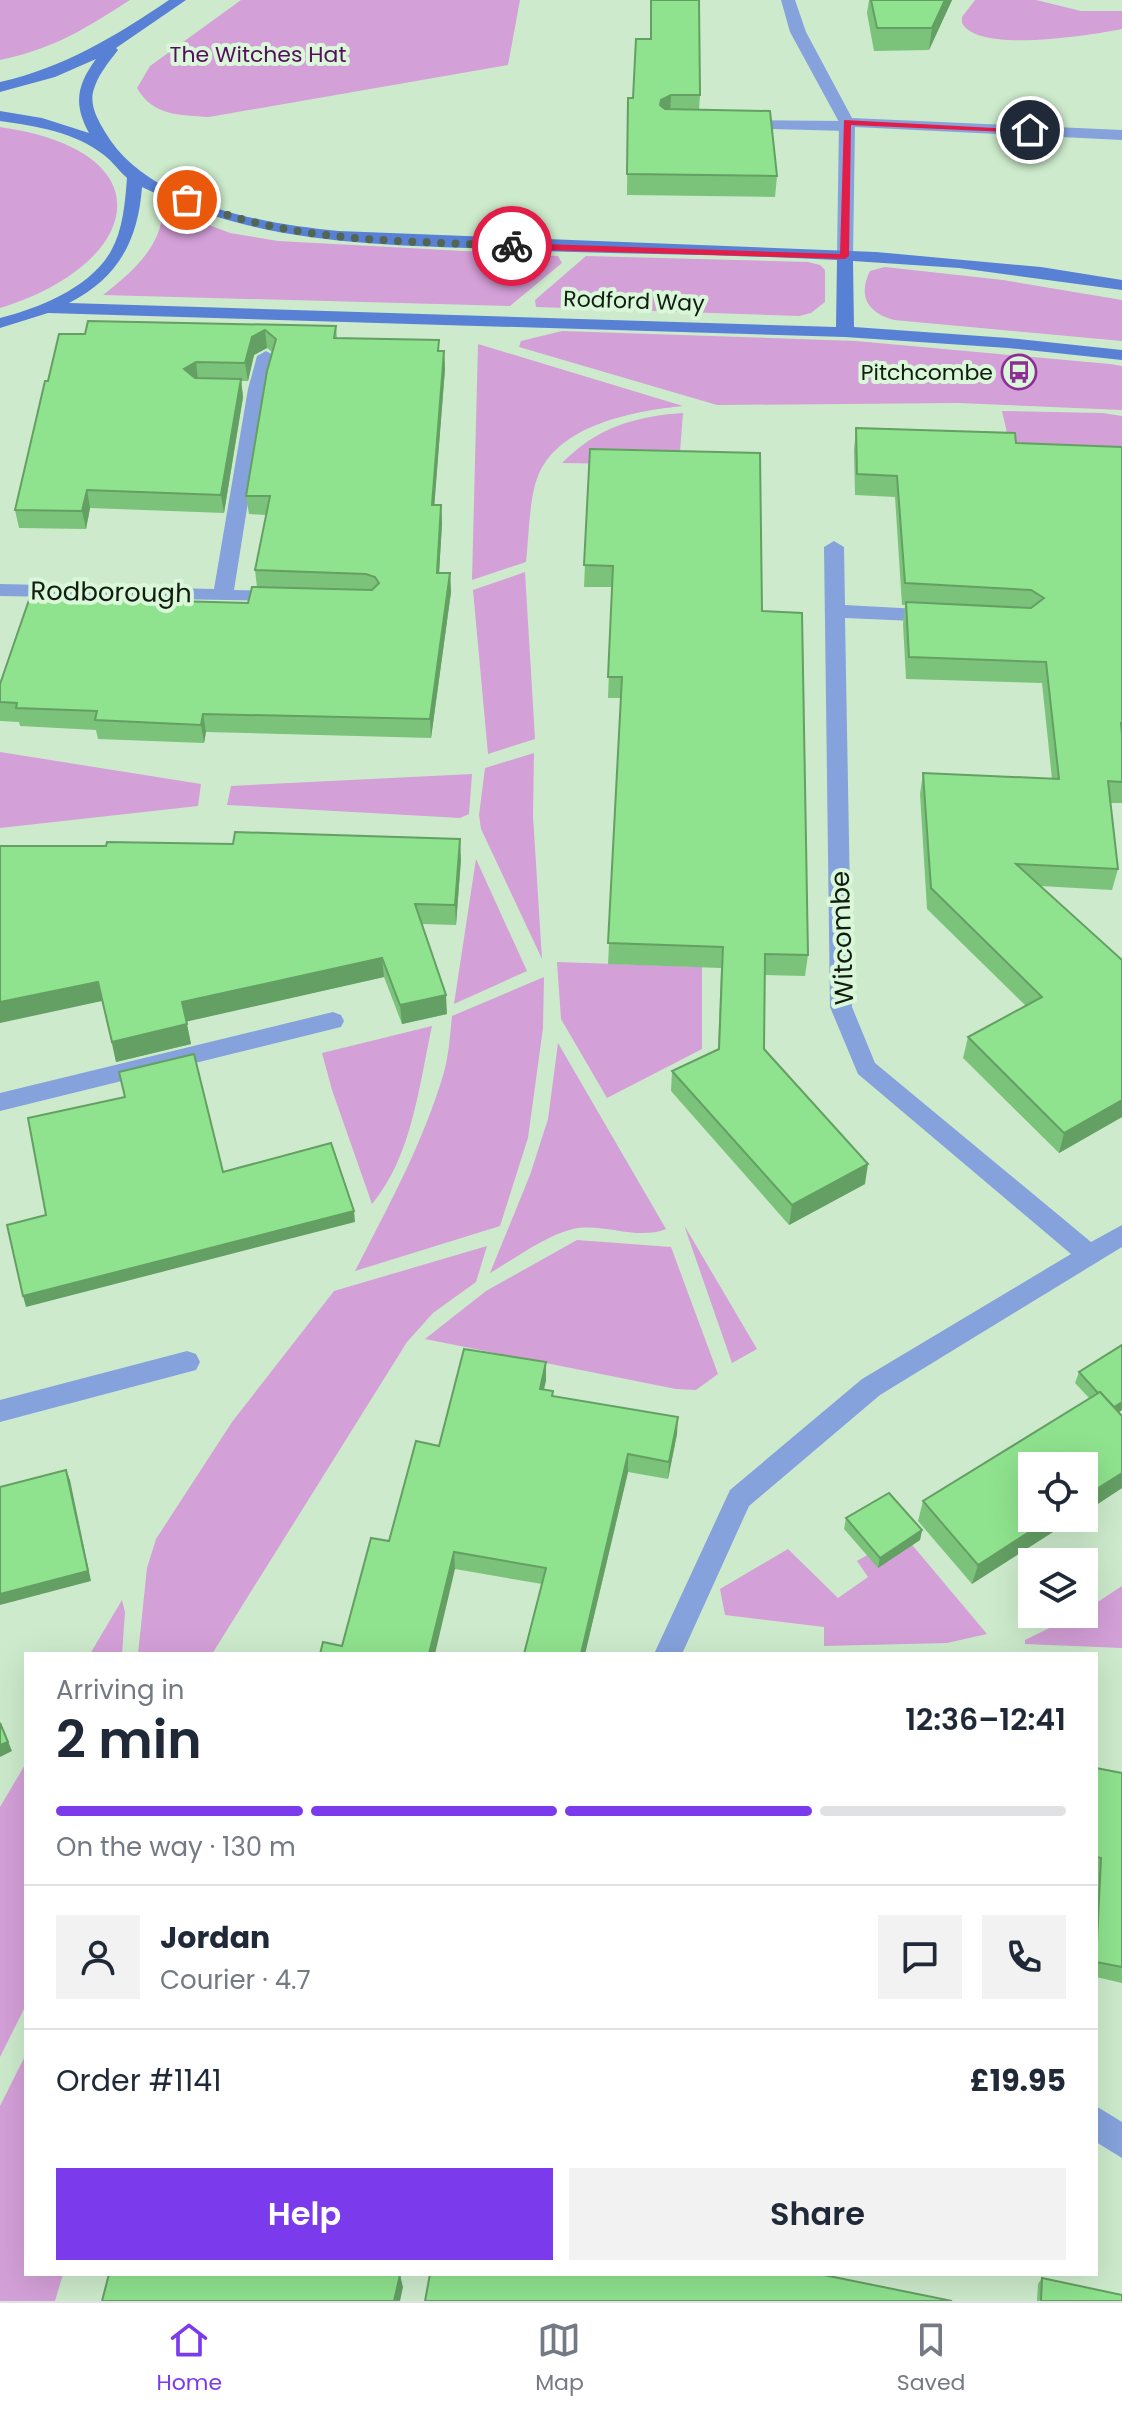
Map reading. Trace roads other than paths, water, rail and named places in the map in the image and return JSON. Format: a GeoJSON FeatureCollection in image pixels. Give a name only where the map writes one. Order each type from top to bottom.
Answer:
{"type":"FeatureCollection","features":[{"type":"Feature","properties":{"kind":"street"},"geometry":{"type":"LineString","coordinates":[[0,87],[64,70],[114,45],[179,0]]}},
{"type":"Feature","properties":{"kind":"street"},"geometry":{"type":"LineString","coordinates":[[788,0],[798,32],[847,124],[845,332]]}},
{"type":"Feature","properties":{"kind":"street"},"geometry":{"type":"LineString","coordinates":[[0,323],[48,308],[92,281],[118,253],[132,218],[135,177],[108,150],[85,114],[84,100],[91,74],[114,45]]}},
{"type":"Feature","properties":{"kind":"street"},"geometry":{"type":"LineString","coordinates":[[0,116],[33,120],[69,131],[108,150]]}},
{"type":"Feature","properties":{"kind":"street"},"geometry":{"type":"LineString","coordinates":[[729,125],[847,124],[1122,135]]}},
{"type":"Feature","properties":{"kind":"street","name":"Rodford Way"},"geometry":{"type":"LineString","coordinates":[[135,177],[246,223],[296,232],[559,248],[845,256],[1004,267],[1122,285]]}},
{"type":"Feature","properties":{"kind":"street","name":"Rodford Way"},"geometry":{"type":"LineString","coordinates":[[48,308],[845,332],[1008,343],[1122,355]]}},
{"type":"Feature","properties":{"kind":"street","name":"Rodborough"},"geometry":{"type":"LineString","coordinates":[[223,595],[250,389],[266,356]]}},
{"type":"Feature","properties":{"kind":"street","name":"Witcombe"},"geometry":{"type":"LineString","coordinates":[[834,547],[841,1007],[866,1068],[1087,1253]]}},
{"type":"Feature","properties":{"kind":"street","name":"Rodborough"},"geometry":{"type":"LineString","coordinates":[[0,590],[295,598]]}},
{"type":"Feature","properties":{"kind":"street"},"geometry":{"type":"LineString","coordinates":[[836,611],[963,617]]}},
{"type":"Feature","properties":{"kind":"street"},"geometry":{"type":"LineString","coordinates":[[0,1102],[333,1021]]}},
{"type":"Feature","properties":{"kind":"street"},"geometry":{"type":"LineString","coordinates":[[669,1652],[739,1498],[871,1387],[1087,1253],[1122,1235]]}},
{"type":"Feature","properties":{"kind":"street"},"geometry":{"type":"LineString","coordinates":[[0,1411],[187,1362]]}},
{"type":"Feature","properties":{"kind":"street"},"geometry":{"type":"LineString","coordinates":[[1098,2124],[1122,2142]]}},
{"type":"Feature","properties":{"kind":"place","name":"Pitchcombe"},"geometry":{"type":"Point","coordinates":[1019,372]}},
{"type":"Feature","properties":{"kind":"park label","name":"The Witches Hat"},"geometry":{"type":"Point","coordinates":[258,54]}}]}
